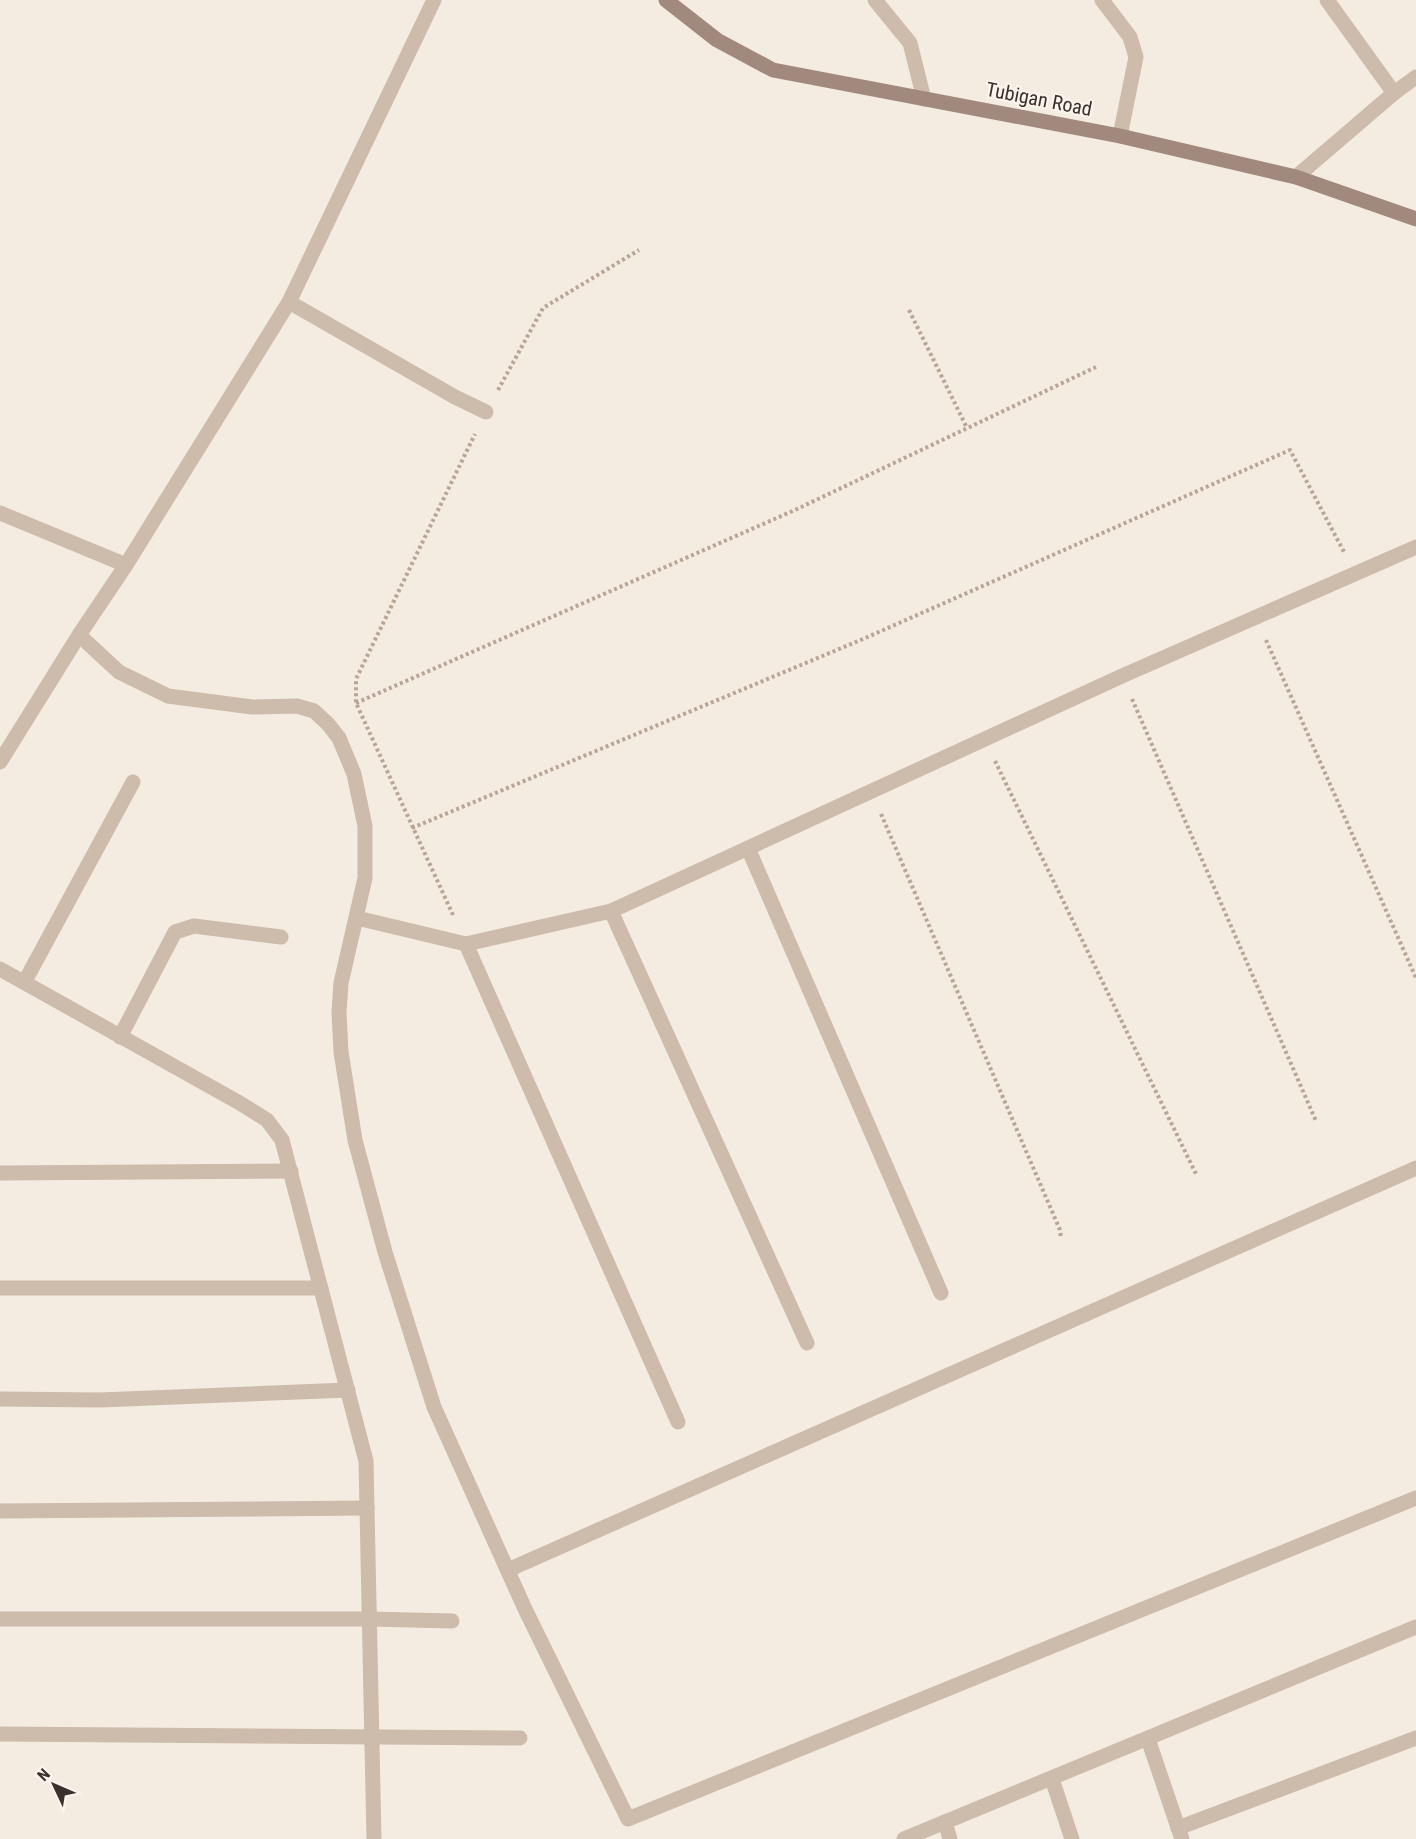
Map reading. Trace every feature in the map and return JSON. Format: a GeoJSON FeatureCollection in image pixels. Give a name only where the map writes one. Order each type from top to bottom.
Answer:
{"type":"FeatureCollection","features":[{"type":"Feature","properties":{"kind":"street"},"geometry":{"type":"LineString","coordinates":[[0,762],[79,635],[126,565],[289,302],[434,0]]}},
{"type":"Feature","properties":{"kind":"street","name":"Tubigan Road"},"geometry":{"type":"LineString","coordinates":[[666,0],[717,40],[773,70],[1120,136],[1296,177],[1416,219]]}},
{"type":"Feature","properties":{"kind":"street"},"geometry":{"type":"LineString","coordinates":[[875,0],[910,43],[924,99]]}},
{"type":"Feature","properties":{"kind":"street"},"geometry":{"type":"LineString","coordinates":[[1102,0],[1130,37],[1136,57],[1120,136]]}},
{"type":"Feature","properties":{"kind":"street"},"geometry":{"type":"LineString","coordinates":[[1327,0],[1394,93]]}},
{"type":"Feature","properties":{"kind":"street"},"geometry":{"type":"LineString","coordinates":[[1296,177],[1416,77]]}},
{"type":"Feature","properties":{"kind":"street"},"geometry":{"type":"LineString","coordinates":[[289,302],[455,397],[486,412]]}},
{"type":"Feature","properties":{"kind":"street"},"geometry":{"type":"LineString","coordinates":[[0,513],[126,565]]}},
{"type":"Feature","properties":{"kind":"street"},"geometry":{"type":"LineString","coordinates":[[357,918],[466,944],[611,911],[1122,676],[1416,547]]}},
{"type":"Feature","properties":{"kind":"street"},"geometry":{"type":"LineString","coordinates":[[79,635],[119,672],[168,696],[252,707],[297,706],[314,711],[339,738],[354,774],[365,826],[365,878],[341,983],[339,1012],[341,1052],[355,1140],[385,1252],[434,1407],[525,1609],[628,1819],[1416,1498]]}},
{"type":"Feature","properties":{"kind":"street"},"geometry":{"type":"LineString","coordinates":[[25,981],[133,782]]}},
{"type":"Feature","properties":{"kind":"street"},"geometry":{"type":"LineString","coordinates":[[748,848],[941,1293]]}},
{"type":"Feature","properties":{"kind":"street"},"geometry":{"type":"LineString","coordinates":[[611,911],[807,1343]]}},
{"type":"Feature","properties":{"kind":"street"},"geometry":{"type":"LineString","coordinates":[[120,1037],[175,932],[194,926],[281,937]]}},
{"type":"Feature","properties":{"kind":"street"},"geometry":{"type":"LineString","coordinates":[[466,944],[678,1422]]}},
{"type":"Feature","properties":{"kind":"street"},"geometry":{"type":"LineString","coordinates":[[0,969],[25,981],[267,1120],[282,1140],[366,1461],[374,1839]]}},
{"type":"Feature","properties":{"kind":"street"},"geometry":{"type":"LineString","coordinates":[[508,1570],[1416,1168]]}},
{"type":"Feature","properties":{"kind":"street"},"geometry":{"type":"LineString","coordinates":[[0,1173],[291,1171]]}},
{"type":"Feature","properties":{"kind":"street"},"geometry":{"type":"LineString","coordinates":[[0,1288],[321,1288]]}},
{"type":"Feature","properties":{"kind":"street"},"geometry":{"type":"LineString","coordinates":[[0,1399],[100,1400],[348,1390]]}},
{"type":"Feature","properties":{"kind":"street"},"geometry":{"type":"LineString","coordinates":[[0,1511],[367,1508]]}},
{"type":"Feature","properties":{"kind":"street"},"geometry":{"type":"LineString","coordinates":[[0,1619],[452,1621]]}},
{"type":"Feature","properties":{"kind":"street"},"geometry":{"type":"LineString","coordinates":[[904,1839],[1416,1627]]}},
{"type":"Feature","properties":{"kind":"street"},"geometry":{"type":"LineString","coordinates":[[0,1734],[520,1738]]}},
{"type":"Feature","properties":{"kind":"street"},"geometry":{"type":"LineString","coordinates":[[1148,1739],[1180,1833],[1416,1738]]}},
{"type":"Feature","properties":{"kind":"street"},"geometry":{"type":"LineString","coordinates":[[1052,1779],[1072,1839]]}},
{"type":"Feature","properties":{"kind":"street"},"geometry":{"type":"LineString","coordinates":[[945,1822],[950,1839]]}},
{"type":"Feature","properties":{"kind":"path"},"geometry":{"type":"LineString","coordinates":[[466,944],[356,703],[356,679],[486,412],[543,308],[639,249]]}},
{"type":"Feature","properties":{"kind":"path"},"geometry":{"type":"LineString","coordinates":[[909,310],[967,428]]}},
{"type":"Feature","properties":{"kind":"path"},"geometry":{"type":"LineString","coordinates":[[356,703],[784,515],[1096,367]]}},
{"type":"Feature","properties":{"kind":"path"},"geometry":{"type":"LineString","coordinates":[[412,828],[863,639],[1290,450],[1355,574]]}},
{"type":"Feature","properties":{"kind":"path"},"geometry":{"type":"LineString","coordinates":[[1256,618],[1416,978]]}},
{"type":"Feature","properties":{"kind":"path"},"geometry":{"type":"LineString","coordinates":[[1122,676],[1316,1121]]}},
{"type":"Feature","properties":{"kind":"path"},"geometry":{"type":"LineString","coordinates":[[984,739],[1197,1176]]}},
{"type":"Feature","properties":{"kind":"path"},"geometry":{"type":"LineString","coordinates":[[871,791],[1060,1230],[1061,1238]]}}]}
